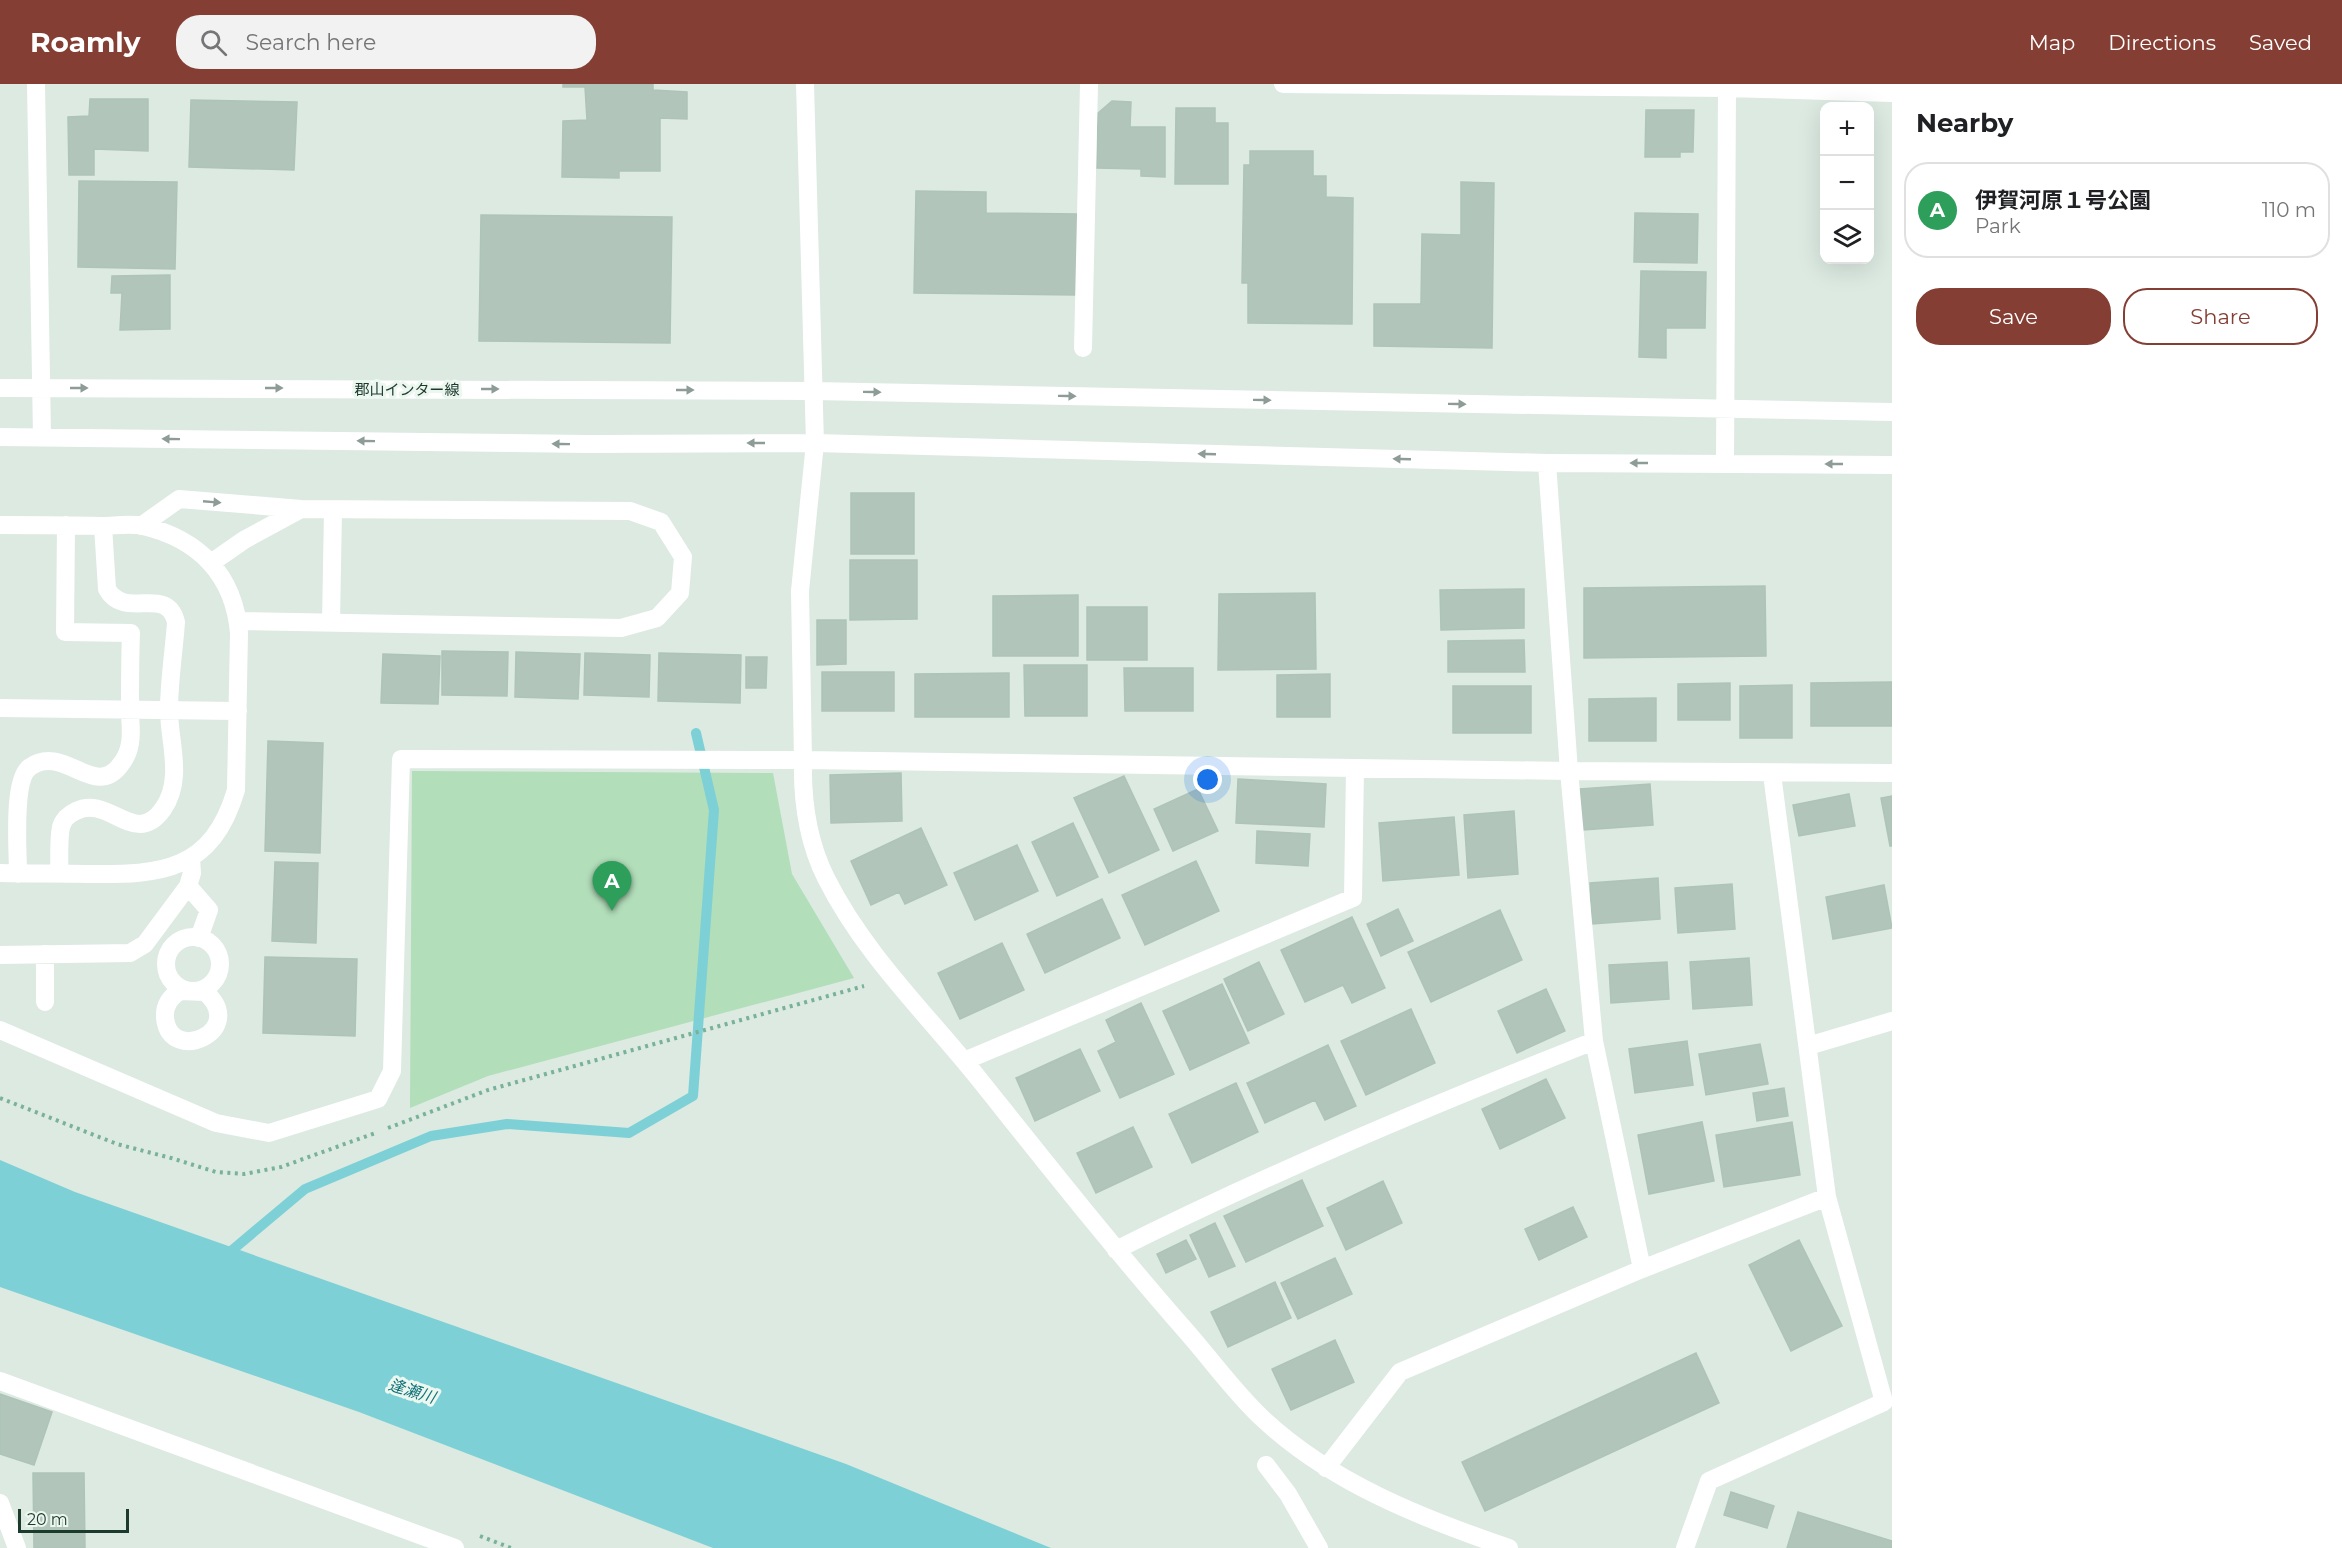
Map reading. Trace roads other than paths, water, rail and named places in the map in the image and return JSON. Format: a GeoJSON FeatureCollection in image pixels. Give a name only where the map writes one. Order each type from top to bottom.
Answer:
{"type":"FeatureCollection","features":[{"type":"Feature","properties":{"kind":"street"},"geometry":{"type":"LineString","coordinates":[[36,84],[39,388],[42,436]]}},
{"type":"Feature","properties":{"kind":"street"},"geometry":{"type":"LineString","coordinates":[[805,84],[815,443],[800,591],[802,790],[814,851],[826,878],[856,929],[882,965],[964,1060],[1116,1250],[1262,1418],[1326,1468],[1387,1500],[1509,1548]]}},
{"type":"Feature","properties":{"kind":"street"},"geometry":{"type":"LineString","coordinates":[[1083,348],[1089,84]]}},
{"type":"Feature","properties":{"kind":"street"},"geometry":{"type":"LineString","coordinates":[[1283,84],[1727,88],[1892,93]]}},
{"type":"Feature","properties":{"kind":"street"},"geometry":{"type":"LineString","coordinates":[[1725,464],[1727,88]]}},
{"type":"Feature","properties":{"kind":"street","name":"郡山インター線"},"geometry":{"type":"LineString","coordinates":[[0,388],[813,391],[1892,412]]}},
{"type":"Feature","properties":{"kind":"street"},"geometry":{"type":"LineString","coordinates":[[0,437],[568,444],[815,443],[1547,463],[1892,465]]}},
{"type":"Feature","properties":{"kind":"street"},"geometry":{"type":"LineString","coordinates":[[1547,463],[1569,771],[1594,1041],[1642,1269]]}},
{"type":"Feature","properties":{"kind":"street"},"geometry":{"type":"LineString","coordinates":[[141,526],[179,499],[333,510],[630,511],[660,522],[683,557],[680,593],[657,618],[621,627],[238,621]]}},
{"type":"Feature","properties":{"kind":"street"},"geometry":{"type":"LineString","coordinates":[[211,563],[244,540],[301,509]]}},
{"type":"Feature","properties":{"kind":"street"},"geometry":{"type":"LineString","coordinates":[[331,623],[333,510]]}},
{"type":"Feature","properties":{"kind":"street"},"geometry":{"type":"LineString","coordinates":[[0,525],[141,526],[174,537],[199,550],[218,571],[230,594],[238,621],[236,790],[231,807],[220,829],[206,847],[170,869],[135,875],[0,873]]}},
{"type":"Feature","properties":{"kind":"street"},"geometry":{"type":"LineString","coordinates":[[18,874],[18,789],[26,770],[37,762],[51,760],[66,763],[88,776],[101,778],[109,776],[122,764],[130,744],[131,633],[65,632],[66,525]]}},
{"type":"Feature","properties":{"kind":"street"},"geometry":{"type":"LineString","coordinates":[[59,873],[62,826],[71,813],[87,806],[96,806],[133,824],[150,820],[163,809],[171,793],[174,780],[169,710],[176,622],[174,614],[171,609],[162,604],[122,604],[112,597],[107,590],[103,526]]}},
{"type":"Feature","properties":{"kind":"street"},"geometry":{"type":"LineString","coordinates":[[0,708],[238,711]]}},
{"type":"Feature","properties":{"kind":"street"},"geometry":{"type":"LineString","coordinates":[[0,1030],[216,1123],[269,1133],[378,1099],[392,1071],[401,759],[803,760],[1772,774],[1892,773]]}},
{"type":"Feature","properties":{"kind":"street"},"geometry":{"type":"LineString","coordinates":[[964,1060],[1353,898],[1355,768]]}},
{"type":"Feature","properties":{"kind":"street"},"geometry":{"type":"LineString","coordinates":[[1685,1548],[1709,1481],[1884,1402],[1827,1197],[1772,774]]}},
{"type":"Feature","properties":{"kind":"street"},"geometry":{"type":"LineString","coordinates":[[0,955],[130,953],[146,944],[188,886],[192,873],[191,858]]}},
{"type":"Feature","properties":{"kind":"street"},"geometry":{"type":"LineString","coordinates":[[188,886],[209,910],[199,938]]}},
{"type":"Feature","properties":{"kind":"street"},"geometry":{"type":"LineString","coordinates":[[199,938],[214,947],[220,963],[219,972],[208,986],[192,991],[176,984],[170,978],[166,961],[174,945],[181,940],[199,938]]}},
{"type":"Feature","properties":{"kind":"street"},"geometry":{"type":"LineString","coordinates":[[45,954],[45,1002]]}},
{"type":"Feature","properties":{"kind":"street"},"geometry":{"type":"LineString","coordinates":[[1808,1046],[1892,1021]]}},
{"type":"Feature","properties":{"kind":"street"},"geometry":{"type":"LineString","coordinates":[[1116,1250],[1207,1204],[1304,1161],[1441,1102],[1594,1041]]}},
{"type":"Feature","properties":{"kind":"street"},"geometry":{"type":"LineString","coordinates":[[1326,1468],[1401,1372],[1642,1269],[1827,1197]]}},
{"type":"Feature","properties":{"kind":"street"},"geometry":{"type":"LineString","coordinates":[[0,1381],[455,1548]]}},
{"type":"Feature","properties":{"kind":"street"},"geometry":{"type":"LineString","coordinates":[[1266,1466],[1288,1494],[1319,1548]]}},
{"type":"Feature","properties":{"kind":"street"},"geometry":{"type":"LineString","coordinates":[[0,1503],[18,1548]]}},
{"type":"Feature","properties":{"kind":"water","name":"逢瀬川"},"geometry":{"type":"Polygon","coordinates":[[[0,1160],[75,1192],[846,1464],[1051,1548],[713,1548],[359,1412],[0,1287],[0,1160]]]}},
{"type":"Feature","properties":{"kind":"waterway"},"geometry":{"type":"LineString","coordinates":[[224,1257],[305,1189],[431,1136],[507,1124],[629,1133],[693,1096],[714,810],[696,733]]}},
{"type":"Feature","properties":{"kind":"place","name":"伊賀河原１号公園"},"geometry":{"type":"Point","coordinates":[612,911]}}]}
